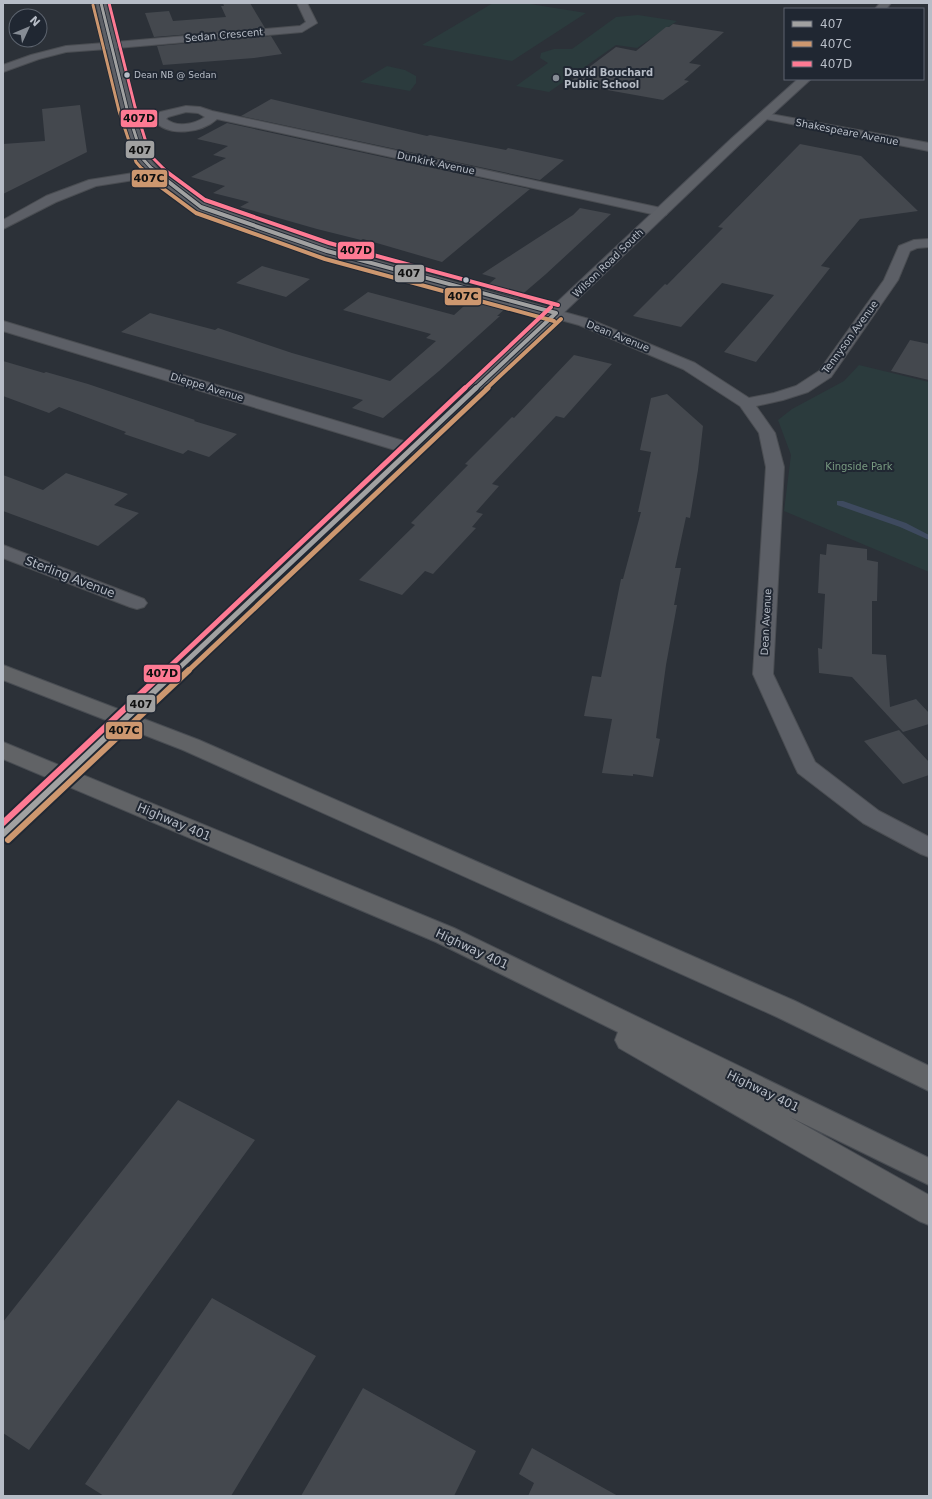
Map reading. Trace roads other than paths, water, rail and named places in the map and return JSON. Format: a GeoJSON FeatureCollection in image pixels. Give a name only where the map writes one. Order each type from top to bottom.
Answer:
{"type":"FeatureCollection","features":[{"type":"Feature","properties":{"kind":"highway"},"geometry":{"type":"LineString","coordinates":[[3,672],[191,745],[786,1009],[929,1079]]}},
{"type":"Feature","properties":{"kind":"highway","name":"Highway 401"},"geometry":{"type":"LineString","coordinates":[[3,750],[444,935],[929,1172]]}},
{"type":"Feature","properties":{"kind":"highway"},"geometry":{"type":"LineString","coordinates":[[444,935],[929,1212]]}},
{"type":"Feature","properties":{"kind":"main road","name":"Wilson Road South"},"geometry":{"type":"LineString","coordinates":[[411,449],[736,141],[804,80]]}},
{"type":"Feature","properties":{"kind":"street","name":"Dean Avenue"},"geometry":{"type":"LineString","coordinates":[[101,3],[127,109],[143,159],[155,174],[201,207],[327,251],[556,313],[597,326],[689,366],[746,403],[767,433],[776,467],[763,674],[806,767],[871,817],[929,848]]}},
{"type":"Feature","properties":{"kind":"street","name":"Sedan Crescent"},"geometry":{"type":"LineString","coordinates":[[112,44],[302,29],[312,23],[302,3]]}},
{"type":"Feature","properties":{"kind":"street"},"geometry":{"type":"LineString","coordinates":[[3,69],[35,57],[66,49],[112,44]]}},
{"type":"Feature","properties":{"kind":"street","name":"Dunkirk Avenue"},"geometry":{"type":"LineString","coordinates":[[210,114],[661,212]]}},
{"type":"Feature","properties":{"kind":"street","name":"Shakespeare Avenue"},"geometry":{"type":"LineString","coordinates":[[765,116],[929,147]]}},
{"type":"Feature","properties":{"kind":"street"},"geometry":{"type":"LineString","coordinates":[[3,225],[51,199],[93,183],[155,174]]}},
{"type":"Feature","properties":{"kind":"street","name":"Tennyson Avenue"},"geometry":{"type":"LineString","coordinates":[[746,403],[777,398],[802,389],[825,374],[891,280],[904,249],[914,244],[929,243]]}},
{"type":"Feature","properties":{"kind":"street","name":"Dieppe Avenue"},"geometry":{"type":"LineString","coordinates":[[3,326],[411,449]]}},
{"type":"Feature","properties":{"kind":"street","name":"Sterling Avenue"},"geometry":{"type":"LineString","coordinates":[[3,551],[137,603]]}},
{"type":"Feature","properties":{"kind":"waterway"},"geometry":{"type":"LineString","coordinates":[[840,503],[903,525],[929,538]]}},
{"type":"Feature","properties":{"kind":"place","name":"Dean NB @ Sedan"},"geometry":{"type":"Point","coordinates":[127,75]}},
{"type":"Feature","properties":{"kind":"place","name":"David Bouchard Public School"},"geometry":{"type":"Point","coordinates":[556,78]}},
{"type":"Feature","properties":{"kind":"park label","name":"Kingside Park"},"geometry":{"type":"Point","coordinates":[859,466]}}]}
